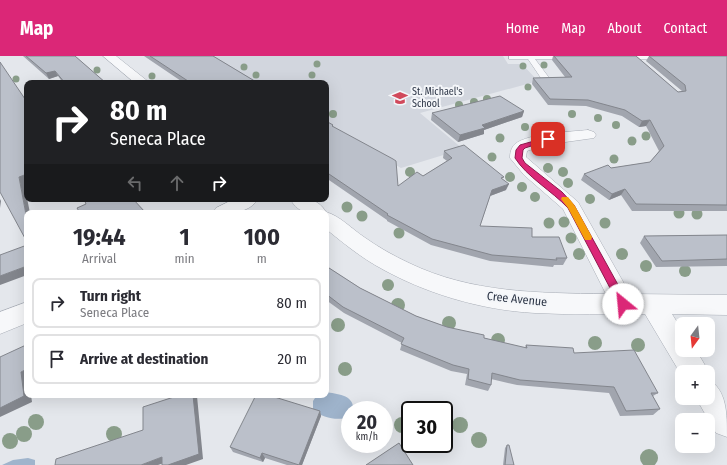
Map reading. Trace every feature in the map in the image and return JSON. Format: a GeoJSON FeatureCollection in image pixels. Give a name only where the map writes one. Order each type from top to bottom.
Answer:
{"type":"FeatureCollection","features":[{"type":"Feature","properties":{"kind":"street"},"geometry":{"type":"LineString","coordinates":[[109,56],[139,80]]}},
{"type":"Feature","properties":{"kind":"street"},"geometry":{"type":"LineString","coordinates":[[588,135],[548,139],[522,146],[519,150],[518,158],[522,165],[559,194],[571,206],[623,304]]}},
{"type":"Feature","properties":{"kind":"street"},"geometry":{"type":"LineString","coordinates":[[229,210],[243,202]]}},
{"type":"Feature","properties":{"kind":"street"},"geometry":{"type":"LineString","coordinates":[[302,202],[313,210]]}},
{"type":"Feature","properties":{"kind":"street","name":"Cree Avenue"},"geometry":{"type":"LineString","coordinates":[[329,221],[363,247],[397,267],[421,278],[471,294],[521,302],[727,305]]}},
{"type":"Feature","properties":{"kind":"street"},"geometry":{"type":"LineString","coordinates":[[652,305],[691,365]]}},
{"type":"Feature","properties":{"kind":"street"},"geometry":{"type":"LineString","coordinates":[[0,323],[24,313]]}},
{"type":"Feature","properties":{"kind":"street"},"geometry":{"type":"LineString","coordinates":[[715,404],[727,422]]}},
{"type":"Feature","properties":{"kind":"lane"},"geometry":{"type":"LineString","coordinates":[[512,57],[579,57]]}},
{"type":"Feature","properties":{"kind":"lane"},"geometry":{"type":"LineString","coordinates":[[530,57],[546,79]]}},
{"type":"Feature","properties":{"kind":"lane"},"geometry":{"type":"LineString","coordinates":[[614,57],[673,57]]}},
{"type":"Feature","properties":{"kind":"lane"},"geometry":{"type":"LineString","coordinates":[[635,57],[643,64]]}},
{"type":"Feature","properties":{"kind":"shaded area","name":"St. Michael's School"},"geometry":{"type":"Polygon","coordinates":[[[208,56],[503,56],[508,64],[522,64],[538,81],[420,113],[463,149],[401,168],[329,127],[329,80],[249,80],[208,56]]]}},
{"type":"Feature","properties":{"kind":"water"},"geometry":{"type":"Polygon","coordinates":[[[329,393],[344,396],[351,401],[341,401],[341,419],[327,417],[313,411],[313,401],[315,398],[329,398],[329,393]]]}},
{"type":"Feature","properties":{"kind":"water"},"geometry":{"type":"Polygon","coordinates":[[[28,458],[35,460],[35,465],[2,465],[13,460],[28,458]]]}},
{"type":"Feature","properties":{"kind":"building"},"geometry":{"type":"Polygon","coordinates":[[[26,56],[75,56],[103,80],[62,80],[55,71],[46,73],[26,56]]]}},
{"type":"Feature","properties":{"kind":"building"},"geometry":{"type":"Polygon","coordinates":[[[150,56],[213,56],[253,80],[186,80],[150,56]]]}},
{"type":"Feature","properties":{"kind":"building"},"geometry":{"type":"Polygon","coordinates":[[[554,56],[636,56],[678,92],[686,91],[685,85],[649,56],[727,56],[727,205],[636,204],[625,189],[612,194],[584,174],[608,165],[611,168],[650,162],[664,146],[650,120],[642,121],[625,110],[588,100],[550,99],[533,78],[572,77],[554,56]]]}},
{"type":"Feature","properties":{"kind":"building"},"geometry":{"type":"Polygon","coordinates":[[[0,62],[24,98],[24,175],[19,177],[25,210],[24,236],[0,192],[0,62]]]}},
{"type":"Feature","properties":{"kind":"building"},"geometry":{"type":"Polygon","coordinates":[[[500,96],[524,111],[482,125],[485,128],[460,135],[432,113],[500,96]]]}},
{"type":"Feature","properties":{"kind":"building"},"geometry":{"type":"Polygon","coordinates":[[[329,123],[333,125],[332,126],[396,161],[398,186],[417,172],[423,176],[452,158],[444,151],[464,145],[504,177],[501,178],[509,184],[492,190],[480,226],[532,228],[532,237],[559,237],[567,258],[556,258],[557,260],[492,255],[432,239],[387,215],[388,214],[329,174],[329,123]]]}},
{"type":"Feature","properties":{"kind":"building"},"geometry":{"type":"Polygon","coordinates":[[[85,202],[136,202],[143,210],[78,210],[77,208],[86,204],[85,202]]]}},
{"type":"Feature","properties":{"kind":"building"},"geometry":{"type":"Polygon","coordinates":[[[727,235],[727,259],[662,261],[644,236],[727,235]]]}},
{"type":"Feature","properties":{"kind":"building"},"geometry":{"type":"Polygon","coordinates":[[[24,246],[24,267],[0,276],[0,255],[24,246]]]}},
{"type":"Feature","properties":{"kind":"building"},"geometry":{"type":"Polygon","coordinates":[[[329,268],[360,288],[416,316],[447,327],[484,335],[484,338],[527,348],[526,345],[573,348],[574,353],[634,350],[658,393],[651,393],[660,409],[626,411],[614,387],[520,380],[492,373],[491,385],[468,379],[469,369],[453,365],[401,344],[404,338],[343,307],[329,296],[329,268]]]}},
{"type":"Feature","properties":{"kind":"building"},"geometry":{"type":"Polygon","coordinates":[[[24,346],[24,370],[21,372],[24,396],[0,408],[0,357],[24,346]]]}},
{"type":"Feature","properties":{"kind":"building"},"geometry":{"type":"Polygon","coordinates":[[[171,398],[193,398],[199,454],[168,465],[162,465],[162,457],[141,465],[55,465],[56,459],[143,430],[143,407],[171,398]]]}},
{"type":"Feature","properties":{"kind":"building"},"geometry":{"type":"Polygon","coordinates":[[[254,398],[278,398],[320,411],[299,465],[262,453],[260,458],[230,447],[254,398]]]}},
{"type":"Feature","properties":{"kind":"building"},"geometry":{"type":"Polygon","coordinates":[[[399,443],[401,446],[401,453],[405,453],[413,465],[366,465],[384,453],[393,453],[393,447],[399,443]]]}},
{"type":"Feature","properties":{"kind":"building"},"geometry":{"type":"Polygon","coordinates":[[[507,445],[509,445],[514,465],[505,465],[507,445]]]}},
{"type":"Feature","properties":{"kind":"slow traffic"},"geometry":{"type":"LineString","coordinates":[[565,199],[571,206],[588,237]]}},
{"type":"Feature","properties":{"kind":"place","name":"St. Michael's School"},"geometry":{"type":"Point","coordinates":[400,98]}},
{"type":"Feature","properties":{"kind":"route"},"geometry":{"type":"LineString","coordinates":[[548,139],[522,146],[519,150],[518,158],[522,165],[545,182],[571,206],[623,304]]}}]}
